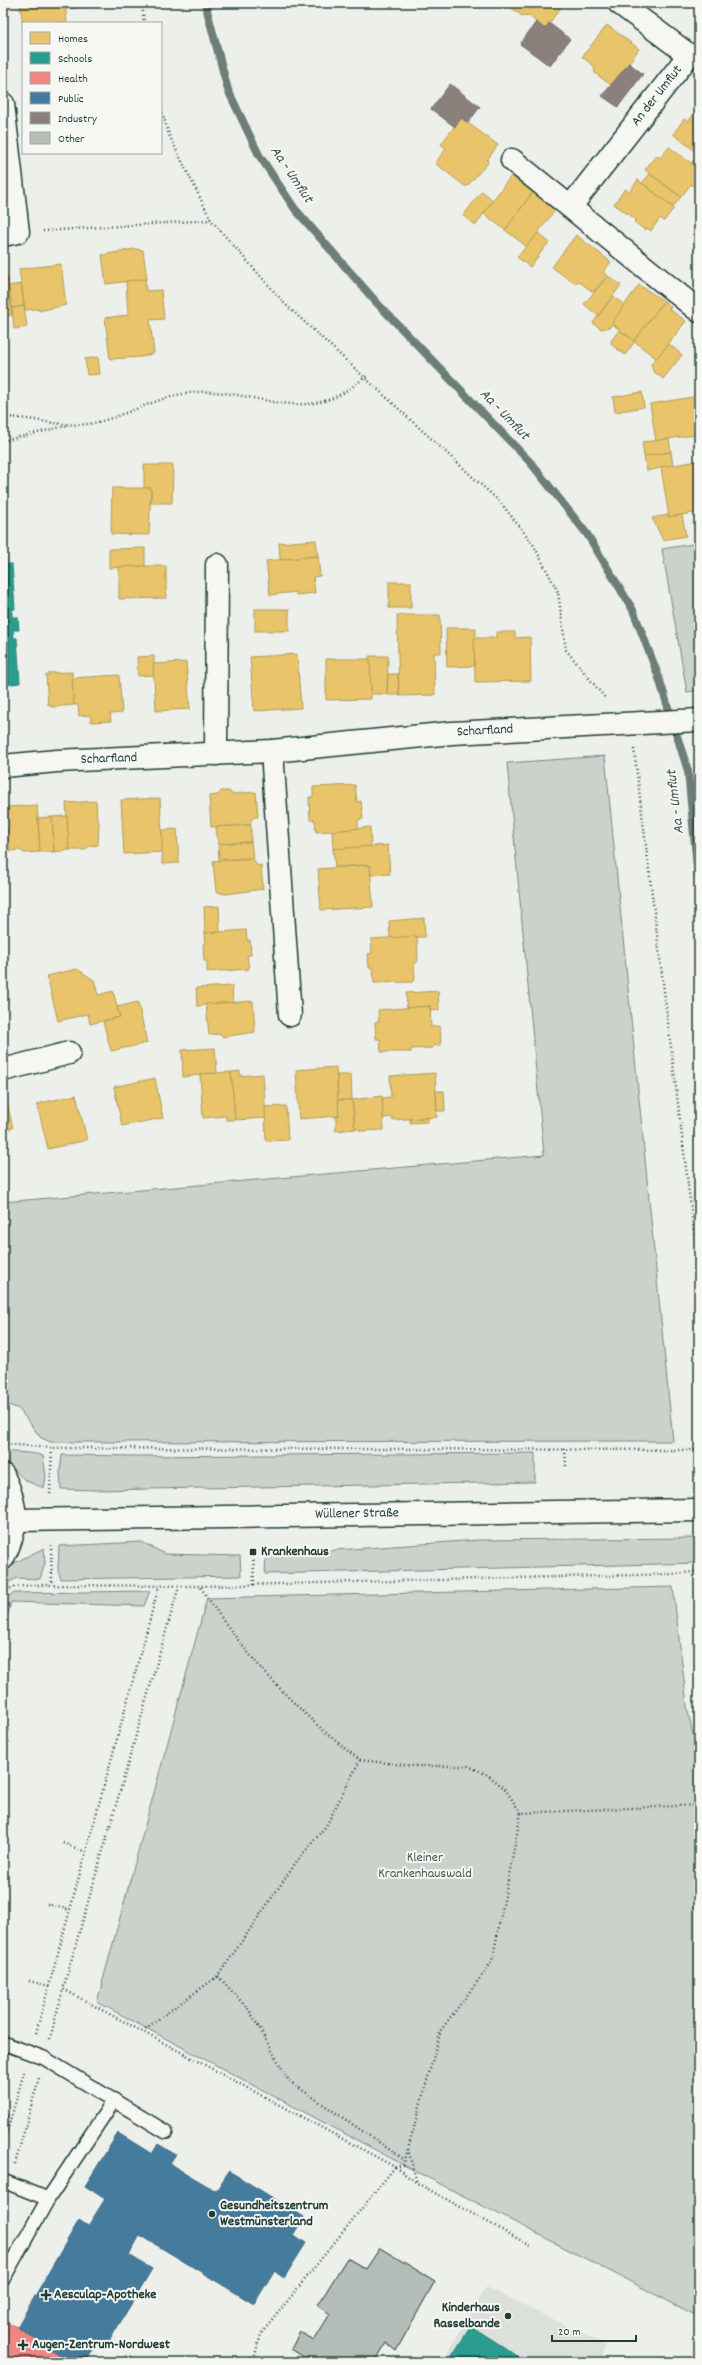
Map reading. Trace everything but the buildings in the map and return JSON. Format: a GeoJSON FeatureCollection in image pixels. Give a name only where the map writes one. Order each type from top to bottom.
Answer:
{"type":"FeatureCollection","features":[{"type":"Feature","properties":{"kind":"street","name":"An der Umflut"},"geometry":{"type":"LineString","coordinates":[[571,206],[689,55],[619,3]]}},
{"type":"Feature","properties":{"kind":"street"},"geometry":{"type":"LineString","coordinates":[[3,104],[11,234]]}},
{"type":"Feature","properties":{"kind":"street"},"geometry":{"type":"LineString","coordinates":[[512,160],[571,206],[699,311]]}},
{"type":"Feature","properties":{"kind":"street"},"geometry":{"type":"LineString","coordinates":[[216,565],[216,754]]}},
{"type":"Feature","properties":{"kind":"street","name":"Scharfland"},"geometry":{"type":"LineString","coordinates":[[3,766],[57,761],[272,751],[452,733],[630,722],[693,720]]}},
{"type":"Feature","properties":{"kind":"street"},"geometry":{"type":"LineString","coordinates":[[272,751],[290,1015]]}},
{"type":"Feature","properties":{"kind":"street"},"geometry":{"type":"LineString","coordinates":[[3,1070],[69,1053]]}},
{"type":"Feature","properties":{"kind":"street"},"geometry":{"type":"LineString","coordinates":[[3,1475],[13,1497],[16,1520],[12,1542],[3,1558]]}},
{"type":"Feature","properties":{"kind":"street","name":"Wüllener Straße"},"geometry":{"type":"LineString","coordinates":[[16,1520],[699,1510]]}},
{"type":"Feature","properties":{"kind":"lane"},"geometry":{"type":"LineString","coordinates":[[3,2044],[44,2058],[166,2132]]}},
{"type":"Feature","properties":{"kind":"lane"},"geometry":{"type":"LineString","coordinates":[[3,2279],[48,2199],[114,2100]]}},
{"type":"Feature","properties":{"kind":"lane"},"geometry":{"type":"LineString","coordinates":[[6,2182],[48,2199]]}},
{"type":"Feature","properties":{"kind":"path"},"geometry":{"type":"LineString","coordinates":[[142,3],[144,22]]}},
{"type":"Feature","properties":{"kind":"path"},"geometry":{"type":"LineString","coordinates":[[162,112],[169,134],[211,220],[285,304],[367,376],[501,503],[533,544],[558,592],[566,650],[611,706],[630,722],[699,1273]]}},
{"type":"Feature","properties":{"kind":"path"},"geometry":{"type":"LineString","coordinates":[[11,234],[211,220]]}},
{"type":"Feature","properties":{"kind":"path"},"geometry":{"type":"LineString","coordinates":[[3,442],[70,425],[99,421],[176,396],[198,392],[241,396],[294,404],[314,404],[334,398],[367,376]]}},
{"type":"Feature","properties":{"kind":"path"},"geometry":{"type":"LineString","coordinates":[[3,416],[70,425]]}},
{"type":"Feature","properties":{"kind":"path"},"geometry":{"type":"LineString","coordinates":[[699,1406],[699,1491]]}},
{"type":"Feature","properties":{"kind":"path"},"geometry":{"type":"LineString","coordinates":[[3,1442],[6,1444],[52,1448],[698,1450]]}},
{"type":"Feature","properties":{"kind":"path"},"geometry":{"type":"LineString","coordinates":[[565,1449],[566,1466]]}},
{"type":"Feature","properties":{"kind":"path"},"geometry":{"type":"LineString","coordinates":[[253,1552],[254,1584]]}},
{"type":"Feature","properties":{"kind":"path"},"geometry":{"type":"LineString","coordinates":[[3,1592],[13,1587],[32,1585],[200,1586],[676,1574],[699,1571]]}},
{"type":"Feature","properties":{"kind":"path"},"geometry":{"type":"LineString","coordinates":[[3,2146],[49,1986],[159,1586]]}},
{"type":"Feature","properties":{"kind":"path"},"geometry":{"type":"LineString","coordinates":[[6,2182],[44,2058],[179,1586]]}},
{"type":"Feature","properties":{"kind":"path"},"geometry":{"type":"LineString","coordinates":[[200,1586],[240,1641],[284,1690],[333,1740],[360,1760],[413,1766],[468,1766],[488,1775],[505,1789],[521,1813],[492,1962],[441,2030],[403,2165],[395,2167],[261,2334],[254,2362]]}},
{"type":"Feature","properties":{"kind":"path"},"geometry":{"type":"LineString","coordinates":[[142,2031],[218,1976],[297,1861],[326,1826],[360,1760]]}},
{"type":"Feature","properties":{"kind":"path"},"geometry":{"type":"LineString","coordinates":[[521,1813],[699,1805]]}},
{"type":"Feature","properties":{"kind":"path"},"geometry":{"type":"LineString","coordinates":[[63,1843],[86,1852]]}},
{"type":"Feature","properties":{"kind":"path"},"geometry":{"type":"LineString","coordinates":[[47,1904],[70,1910]]}},
{"type":"Feature","properties":{"kind":"path"},"geometry":{"type":"LineString","coordinates":[[218,1976],[249,2010],[290,2081],[405,2160]]}},
{"type":"Feature","properties":{"kind":"path"},"geometry":{"type":"LineString","coordinates":[[29,1981],[49,1986]]}},
{"type":"Feature","properties":{"kind":"path"},"geometry":{"type":"LineString","coordinates":[[63,1989],[395,2167],[417,2183],[531,2246]]}},
{"type":"Feature","properties":{"kind":"path"},"geometry":{"type":"LineString","coordinates":[[3,2115],[11,2117]]}},
{"type":"Feature","properties":{"kind":"path"},"geometry":{"type":"LineString","coordinates":[[408,2149],[417,2183]]}},
{"type":"Feature","properties":{"kind":"shaded area","name":"Kinderhaus Rasselbande"},"geometry":{"type":"Polygon","coordinates":[[[486,2287],[606,2345],[599,2362],[442,2362],[486,2287]]]}},
{"type":"Feature","properties":{"kind":"green space"},"geometry":{"type":"Polygon","coordinates":[[[699,543],[699,690],[687,692],[662,549],[699,543]]]}},
{"type":"Feature","properties":{"kind":"green space"},"geometry":{"type":"Polygon","coordinates":[[[605,756],[673,1441],[51,1442],[41,1438],[19,1409],[3,1403],[3,1202],[544,1155],[507,763],[605,756]]]}},
{"type":"Feature","properties":{"kind":"green space"},"geometry":{"type":"Polygon","coordinates":[[[3,1450],[43,1456],[46,1477],[44,1488],[26,1481],[3,1459],[3,1450]]]}},
{"type":"Feature","properties":{"kind":"green space"},"geometry":{"type":"Polygon","coordinates":[[[535,1453],[535,1482],[95,1490],[61,1489],[60,1472],[62,1455],[135,1456],[535,1453]]]}},
{"type":"Feature","properties":{"kind":"green space"},"geometry":{"type":"Polygon","coordinates":[[[696,1538],[698,1563],[265,1574],[266,1555],[478,1540],[696,1538]]]}},
{"type":"Feature","properties":{"kind":"green space"},"geometry":{"type":"Polygon","coordinates":[[[142,1542],[165,1554],[240,1556],[241,1576],[61,1579],[58,1571],[59,1546],[142,1542]]]}},
{"type":"Feature","properties":{"kind":"green space"},"geometry":{"type":"Polygon","coordinates":[[[44,1548],[45,1563],[40,1579],[17,1578],[3,1585],[3,1574],[16,1562],[44,1548]]]}},
{"type":"Feature","properties":{"kind":"green space","name":"Kleiner Krankenhauswald"},"geometry":{"type":"Polygon","coordinates":[[[673,1587],[687,1706],[699,1765],[699,2317],[415,2171],[97,2002],[207,1598],[673,1587]]]}},
{"type":"Feature","properties":{"kind":"green space"},"geometry":{"type":"Polygon","coordinates":[[[150,1591],[144,1606],[11,1602],[3,1631],[3,1601],[8,1596],[15,1593],[150,1591]]]}},
{"type":"Feature","properties":{"kind":"waterway","name":"Aa - Umflut"},"geometry":{"type":"LineString","coordinates":[[205,3],[228,90],[259,155],[295,209],[377,303],[531,463],[587,534],[633,610],[658,675],[688,771],[699,888]]}},
{"type":"Feature","properties":{"kind":"place","name":"Krankenhaus"},"geometry":{"type":"Point","coordinates":[253,1552]}},
{"type":"Feature","properties":{"kind":"place","name":"Gesundheitszentrum Westmünsterland"},"geometry":{"type":"Point","coordinates":[212,2214]}},
{"type":"Feature","properties":{"kind":"place","name":"Aesculap-Apotheke"},"geometry":{"type":"Point","coordinates":[46,2295]}},
{"type":"Feature","properties":{"kind":"place","name":"Kinderhaus Rasselbande"},"geometry":{"type":"Point","coordinates":[508,2316]}},
{"type":"Feature","properties":{"kind":"place","name":"Augen-Zentrum-Nordwest"},"geometry":{"type":"Point","coordinates":[23,2345]}}]}
